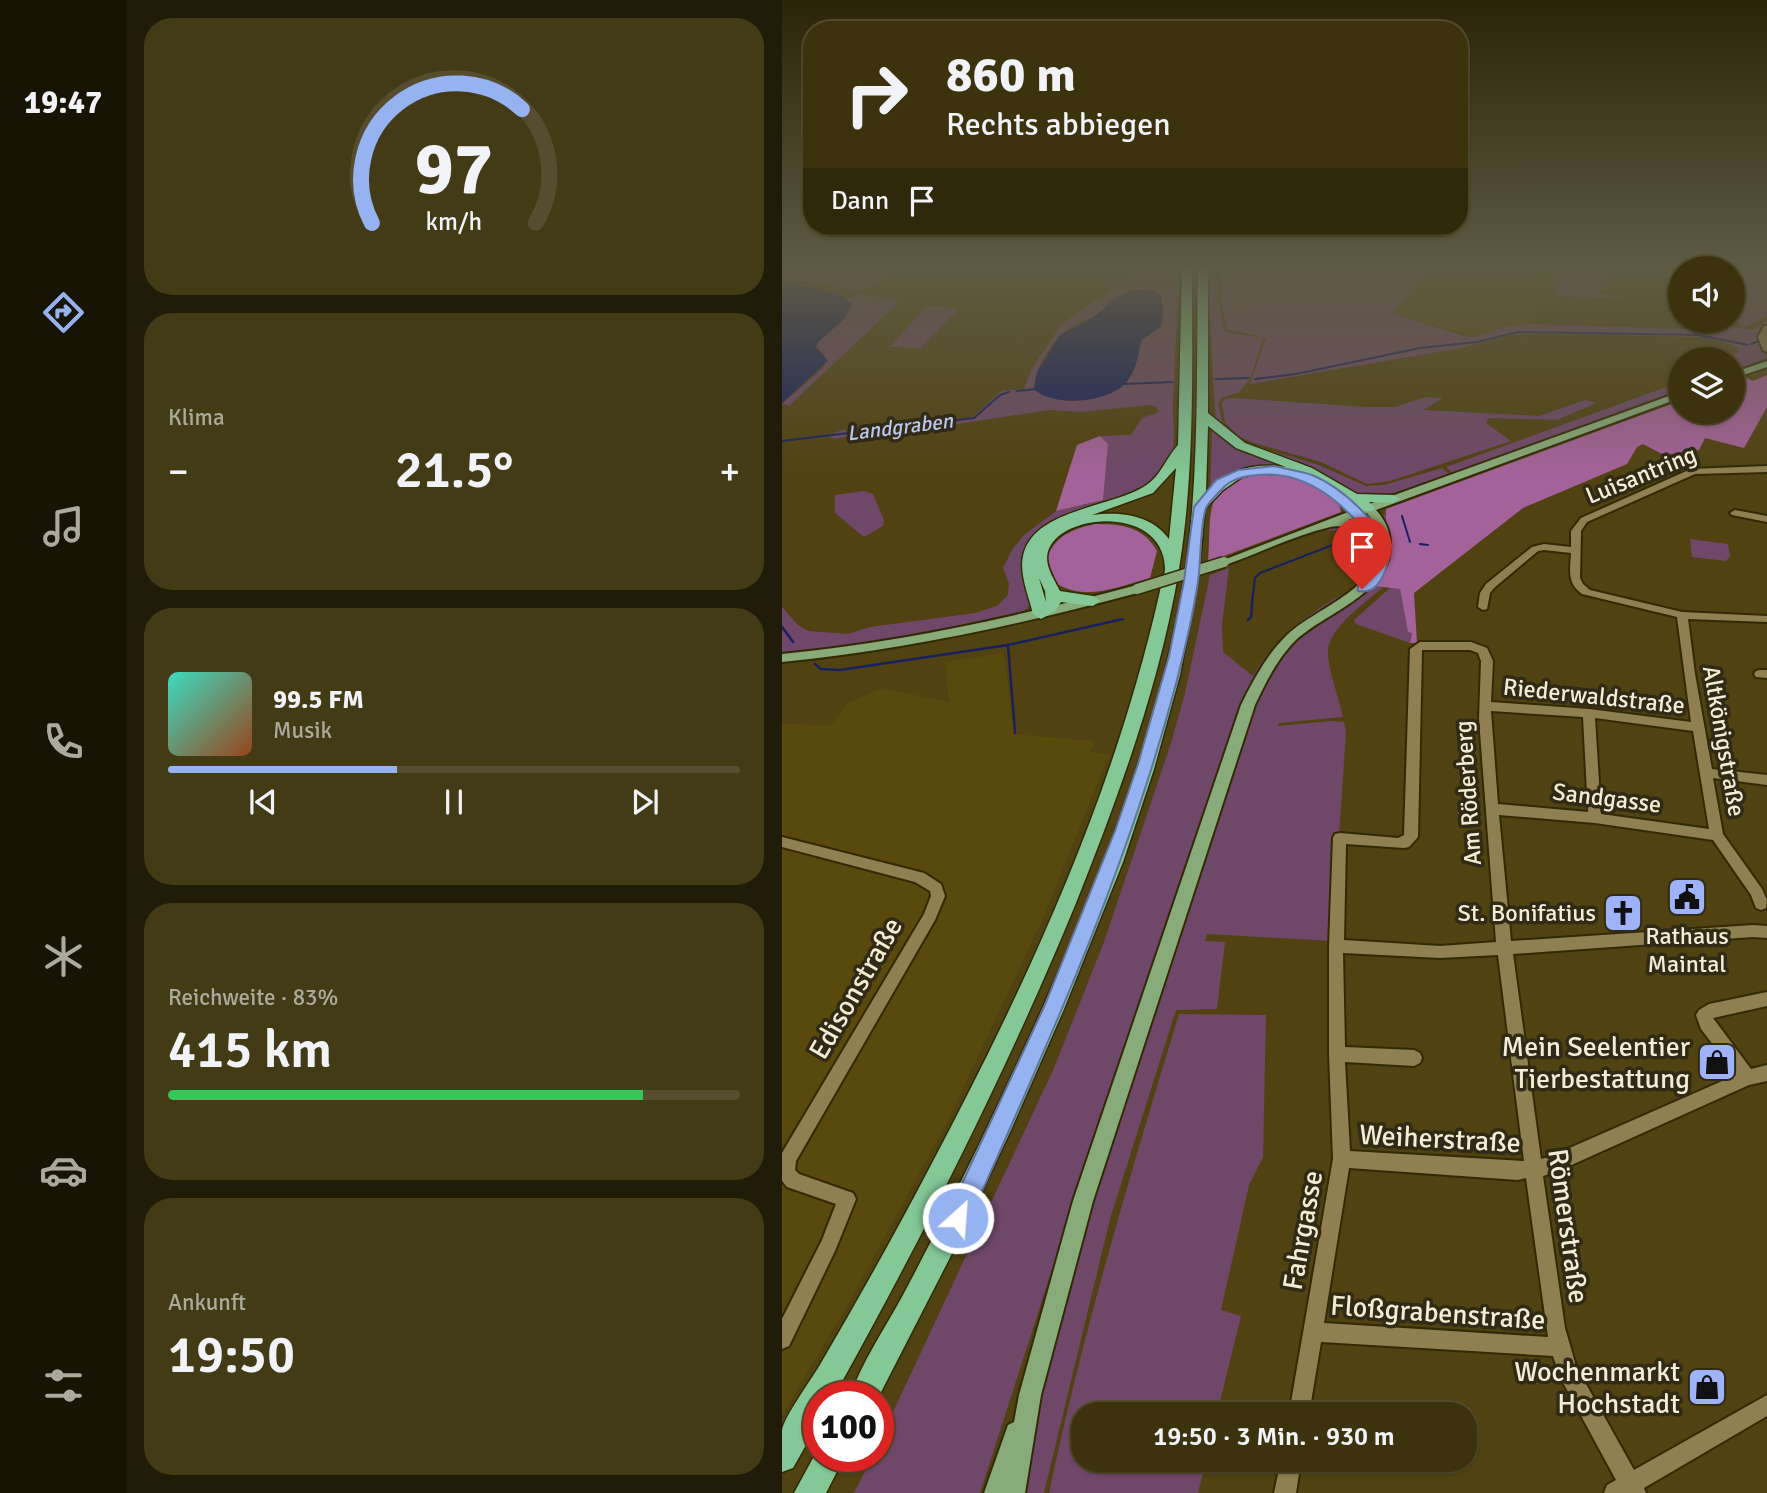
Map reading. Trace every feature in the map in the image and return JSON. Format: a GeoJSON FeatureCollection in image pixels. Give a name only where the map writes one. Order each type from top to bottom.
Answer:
{"type":"FeatureCollection","features":[{"type":"Feature","properties":{"kind":"highway"},"geometry":{"type":"LineString","coordinates":[[782,1457],[871,1304],[944,1166],[1016,1017],[1092,837],[1138,704],[1171,571],[1178,529],[1185,442],[1186,337]]}},
{"type":"Feature","properties":{"kind":"highway"},"geometry":{"type":"LineString","coordinates":[[872,1381],[946,1242],[1054,1009],[1109,873],[1146,764],[1176,656],[1191,581],[1200,507],[1203,337]]}},
{"type":"Feature","properties":{"kind":"highway"},"geometry":{"type":"LineString","coordinates":[[1203,414],[1223,436],[1238,446],[1306,470],[1360,506]]}},
{"type":"Feature","properties":{"kind":"highway"},"geometry":{"type":"LineString","coordinates":[[1042,614],[1030,558],[1039,539],[1058,524],[1129,499],[1150,488],[1167,473],[1185,442]]}},
{"type":"Feature","properties":{"kind":"highway"},"geometry":{"type":"LineString","coordinates":[[1200,507],[1217,486],[1228,478],[1251,471],[1274,469],[1296,473],[1360,506],[1393,499]]}},
{"type":"Feature","properties":{"kind":"highway"},"geometry":{"type":"LineString","coordinates":[[1042,614],[1053,604],[1052,593],[1040,563],[1043,546],[1052,535],[1063,528],[1090,519],[1119,517],[1150,527],[1166,545],[1171,571]]}},
{"type":"Feature","properties":{"kind":"highway"},"geometry":{"type":"LineString","coordinates":[[1052,593],[1063,598],[1093,601]]}},
{"type":"Feature","properties":{"kind":"highway"},"geometry":{"type":"LineString","coordinates":[[809,1493],[821,1472]]}},
{"type":"Feature","properties":{"kind":"main road"},"geometry":{"type":"LineString","coordinates":[[1745,372],[1764,365]]}},
{"type":"Feature","properties":{"kind":"main road"},"geometry":{"type":"LineString","coordinates":[[1393,499],[1668,400]]}},
{"type":"Feature","properties":{"kind":"main road"},"geometry":{"type":"LineString","coordinates":[[782,658],[900,643],[1093,601],[1224,562],[1324,524],[1360,506]]}},
{"type":"Feature","properties":{"kind":"main road"},"geometry":{"type":"LineString","coordinates":[[1360,506],[1385,545]]}},
{"type":"Feature","properties":{"kind":"main road"},"geometry":{"type":"LineString","coordinates":[[996,1493],[1030,1395],[1084,1201],[1248,705],[1266,670],[1288,641],[1307,624],[1373,580],[1383,563],[1385,545],[1381,523],[1360,506]]}},
{"type":"Feature","properties":{"kind":"main road"},"geometry":{"type":"LineString","coordinates":[[1324,524],[1354,524],[1373,528]]}},
{"type":"Feature","properties":{"kind":"main road"},"geometry":{"type":"LineString","coordinates":[[1013,1493],[1030,1395]]}},
{"type":"Feature","properties":{"kind":"street","name":"Luisantring"},"geometry":{"type":"LineString","coordinates":[[1767,468],[1707,468],[1682,475],[1584,520],[1576,531],[1576,582],[1586,592],[1682,615],[1767,619]]}},
{"type":"Feature","properties":{"kind":"street"},"geometry":{"type":"LineString","coordinates":[[1735,513],[1767,519]]}},
{"type":"Feature","properties":{"kind":"street"},"geometry":{"type":"LineString","coordinates":[[1483,607],[1485,593],[1490,586],[1535,548],[1576,551]]}},
{"type":"Feature","properties":{"kind":"street","name":"Altkönigstraße"},"geometry":{"type":"LineString","coordinates":[[1682,615],[1689,674],[1718,835],[1757,893],[1761,904]]}},
{"type":"Feature","properties":{"kind":"street","name":"Am Röderberg"},"geometry":{"type":"LineString","coordinates":[[1340,838],[1404,843],[1411,837],[1415,652],[1417,647],[1478,648],[1485,653],[1485,706],[1504,949]]}},
{"type":"Feature","properties":{"kind":"street","name":"Riederwaldstraße"},"geometry":{"type":"LineString","coordinates":[[1485,706],[1589,713],[1699,727]]}},
{"type":"Feature","properties":{"kind":"street"},"geometry":{"type":"LineString","coordinates":[[1589,713],[1595,818]]}},
{"type":"Feature","properties":{"kind":"street"},"geometry":{"type":"LineString","coordinates":[[1707,773],[1767,780]]}},
{"type":"Feature","properties":{"kind":"street","name":"Sandgasse"},"geometry":{"type":"LineString","coordinates":[[1492,808],[1595,818],[1718,835]]}},
{"type":"Feature","properties":{"kind":"street","name":"Fahrgasse"},"geometry":{"type":"LineString","coordinates":[[1301,1402],[1342,1159],[1336,946],[1340,838]]}},
{"type":"Feature","properties":{"kind":"street","name":"Edisonstraße"},"geometry":{"type":"LineString","coordinates":[[782,842],[918,877],[936,888],[938,897],[930,916],[788,1159],[786,1172],[793,1181],[847,1199],[829,1245],[782,1339]]}},
{"type":"Feature","properties":{"kind":"street"},"geometry":{"type":"LineString","coordinates":[[1336,946],[1418,952],[1767,932]]}},
{"type":"Feature","properties":{"kind":"street","name":"Römerstraße"},"geometry":{"type":"LineString","coordinates":[[1504,949],[1559,1347],[1567,1370],[1627,1490]]}},
{"type":"Feature","properties":{"kind":"street"},"geometry":{"type":"LineString","coordinates":[[1748,1078],[1707,1024],[1704,1015],[1709,1011],[1767,999]]}},
{"type":"Feature","properties":{"kind":"street"},"geometry":{"type":"LineString","coordinates":[[1337,1054],[1414,1058]]}},
{"type":"Feature","properties":{"kind":"street","name":"Weiherstraße"},"geometry":{"type":"LineString","coordinates":[[1342,1159],[1518,1171],[1550,1166],[1748,1078],[1767,1073]]}},
{"type":"Feature","properties":{"kind":"street","name":"Floßgrabenstraße"},"geometry":{"type":"LineString","coordinates":[[1313,1332],[1559,1347]]}},
{"type":"Feature","properties":{"kind":"street"},"geometry":{"type":"LineString","coordinates":[[1627,1490],[1767,1405]]}},
{"type":"Feature","properties":{"kind":"street"},"geometry":{"type":"LineString","coordinates":[[1285,1493],[1289,1472]]}},
{"type":"Feature","properties":{"kind":"shaded area"},"geometry":{"type":"Polygon","coordinates":[[[782,337],[824,337],[816,347],[828,361],[782,403],[782,337]]]}},
{"type":"Feature","properties":{"kind":"shaded area"},"geometry":{"type":"Polygon","coordinates":[[[824,337],[862,337],[789,406],[782,404],[824,367],[825,356],[816,346],[824,337]]]}},
{"type":"Feature","properties":{"kind":"shaded area"},"geometry":{"type":"Polygon","coordinates":[[[899,337],[932,337],[921,348],[890,347],[899,337]]]}},
{"type":"Feature","properties":{"kind":"shaded area"},"geometry":{"type":"Polygon","coordinates":[[[1053,337],[1060,337],[1042,362],[1034,389],[1043,395],[1068,401],[1096,398],[1120,388],[1128,380],[1142,339],[1176,337],[1173,446],[1169,460],[1157,477],[1149,486],[1135,494],[1058,520],[1041,529],[1030,540],[1023,561],[1031,603],[1027,609],[1014,615],[956,627],[840,646],[782,652],[782,607],[798,625],[808,631],[848,634],[870,627],[975,613],[997,606],[1008,595],[1009,584],[1003,568],[1024,535],[1056,511],[1103,500],[1108,444],[1100,436],[1131,435],[1142,418],[1159,412],[1156,407],[1150,405],[1081,412],[1049,410],[897,433],[831,438],[830,435],[844,429],[848,433],[882,429],[906,422],[922,424],[974,416],[1001,391],[1024,389],[1032,368],[1053,337]]]}},
{"type":"Feature","properties":{"kind":"shaded area"},"geometry":{"type":"Polygon","coordinates":[[[1059,337],[1146,337],[1142,339],[1128,380],[1109,394],[1082,400],[1054,399],[1034,389],[1037,372],[1059,337]]]}},
{"type":"Feature","properties":{"kind":"shaded area"},"geometry":{"type":"Polygon","coordinates":[[[1211,337],[1263,338],[1251,377],[1213,379],[1211,337]]]}},
{"type":"Feature","properties":{"kind":"shaded area"},"geometry":{"type":"Polygon","coordinates":[[[1260,337],[1503,337],[1462,348],[1250,384],[1266,338],[1260,337]]]}},
{"type":"Feature","properties":{"kind":"shaded area"},"geometry":{"type":"Polygon","coordinates":[[[1687,337],[1758,337],[1767,358],[1745,366],[1745,347],[1736,347],[1716,340],[1687,337]]]}},
{"type":"Feature","properties":{"kind":"shaded area"},"geometry":{"type":"Polygon","coordinates":[[[1767,375],[1767,407],[1744,448],[1705,438],[1699,450],[1664,455],[1643,444],[1637,447],[1627,464],[1523,508],[1414,593],[1417,643],[1410,643],[1412,633],[1408,632],[1400,589],[1375,586],[1384,574],[1391,555],[1386,509],[1668,405],[1668,424],[1745,424],[1745,377],[1753,381],[1767,375]]]}},
{"type":"Feature","properties":{"kind":"shaded area"},"geometry":{"type":"Polygon","coordinates":[[[1250,379],[1239,392],[1221,398],[1218,404],[1224,428],[1251,445],[1319,465],[1366,486],[1384,485],[1442,468],[1450,475],[1380,497],[1357,495],[1247,448],[1216,422],[1213,380],[1250,379]]]}},
{"type":"Feature","properties":{"kind":"shaded area"},"geometry":{"type":"Polygon","coordinates":[[[1668,386],[1668,395],[1453,473],[1446,467],[1668,386]]]}},
{"type":"Feature","properties":{"kind":"shaded area"},"geometry":{"type":"Polygon","coordinates":[[[1425,397],[1443,398],[1423,410],[1539,416],[1585,400],[1596,403],[1557,420],[1489,418],[1486,423],[1511,441],[1390,481],[1367,484],[1321,462],[1238,436],[1225,422],[1222,403],[1225,399],[1234,398],[1396,407],[1425,397]]]}},
{"type":"Feature","properties":{"kind":"shaded area"},"geometry":{"type":"Polygon","coordinates":[[[1212,429],[1235,447],[1304,474],[1288,469],[1210,490],[1212,429]]]}},
{"type":"Feature","properties":{"kind":"shaded area"},"geometry":{"type":"Polygon","coordinates":[[[1100,436],[1108,444],[1103,500],[1056,511],[1077,445],[1100,436]]]}},
{"type":"Feature","properties":{"kind":"shaded area"},"geometry":{"type":"Polygon","coordinates":[[[1259,472],[1288,474],[1312,482],[1334,498],[1341,512],[1208,562],[1211,515],[1218,493],[1240,478],[1259,472]]]}},
{"type":"Feature","properties":{"kind":"shaded area"},"geometry":{"type":"Polygon","coordinates":[[[864,491],[873,494],[884,520],[883,526],[864,537],[835,513],[835,495],[864,491]]]}},
{"type":"Feature","properties":{"kind":"shaded area"},"geometry":{"type":"Polygon","coordinates":[[[1385,514],[1389,534],[1390,552],[1389,560],[1386,569],[1375,586],[1383,587],[1341,625],[1329,644],[1330,668],[1343,717],[1279,723],[1278,726],[1344,722],[1346,732],[1332,941],[1207,934],[1205,941],[1225,942],[1217,1009],[1176,1010],[1110,1219],[1044,1493],[1019,1493],[1035,1415],[1088,1210],[1254,706],[1265,683],[1289,649],[1318,623],[1373,586],[1380,578],[1389,552],[1388,534],[1382,515],[1385,514]]]}},
{"type":"Feature","properties":{"kind":"shaded area"},"geometry":{"type":"Polygon","coordinates":[[[1095,524],[1122,526],[1145,536],[1157,551],[1150,578],[1113,589],[1088,592],[1064,588],[1053,581],[1047,559],[1054,545],[1072,531],[1095,524]]]}},
{"type":"Feature","properties":{"kind":"shaded area"},"geometry":{"type":"Polygon","coordinates":[[[1345,526],[1361,528],[1376,537],[1380,550],[1379,562],[1374,573],[1365,582],[1316,613],[1283,641],[1260,671],[1244,704],[1076,1195],[980,1493],[854,1493],[865,1472],[894,1472],[894,1410],[1054,1068],[1104,942],[1171,743],[1185,693],[1210,575],[1229,568],[1222,625],[1223,652],[1253,676],[1267,655],[1295,627],[1315,611],[1359,585],[1373,569],[1376,550],[1367,534],[1357,529],[1326,530],[1345,526]]]}},
{"type":"Feature","properties":{"kind":"shaded area"},"geometry":{"type":"Polygon","coordinates":[[[1690,539],[1728,544],[1730,556],[1726,561],[1692,557],[1690,539]]]}},
{"type":"Feature","properties":{"kind":"shaded area"},"geometry":{"type":"Polygon","coordinates":[[[1392,586],[1400,589],[1408,631],[1412,633],[1410,643],[1356,624],[1354,620],[1392,586]]]}},
{"type":"Feature","properties":{"kind":"shaded area"},"geometry":{"type":"Polygon","coordinates":[[[1004,653],[1014,734],[1095,741],[1091,752],[1109,755],[1044,916],[948,1120],[850,1301],[782,1415],[782,724],[831,725],[848,703],[881,688],[949,702],[945,662],[1004,653]]]}},
{"type":"Feature","properties":{"kind":"shaded area"},"geometry":{"type":"Polygon","coordinates":[[[1179,1014],[1266,1015],[1263,1157],[1249,1185],[1221,1310],[1241,1316],[1220,1402],[1071,1402],[1071,1472],[1203,1472],[1198,1493],[1049,1493],[1092,1312],[1179,1014]]]}},
{"type":"Feature","properties":{"kind":"waterway","name":"Landgraben"},"geometry":{"type":"LineString","coordinates":[[1255,379],[1296,374],[1420,348],[1477,342],[1499,337]]}},
{"type":"Feature","properties":{"kind":"waterway","name":"Landgraben"},"geometry":{"type":"LineString","coordinates":[[1706,337],[1748,345]]}},
{"type":"Feature","properties":{"kind":"waterway","name":"Landgraben"},"geometry":{"type":"LineString","coordinates":[[1751,344],[1759,341]]}},
{"type":"Feature","properties":{"kind":"waterway","name":"Landgraben"},"geometry":{"type":"LineString","coordinates":[[1216,379],[1248,378]]}},
{"type":"Feature","properties":{"kind":"waterway","name":"Landgraben"},"geometry":{"type":"LineString","coordinates":[[1123,384],[1172,382]]}},
{"type":"Feature","properties":{"kind":"waterway","name":"Landgraben"},"geometry":{"type":"LineString","coordinates":[[1017,391],[1036,389]]}},
{"type":"Feature","properties":{"kind":"waterway","name":"Landgraben"},"geometry":{"type":"LineString","coordinates":[[782,441],[974,418],[1000,395],[1009,392]]}},
{"type":"Feature","properties":{"kind":"waterway"},"geometry":{"type":"LineString","coordinates":[[1402,516],[1410,542]]}},
{"type":"Feature","properties":{"kind":"waterway"},"geometry":{"type":"LineString","coordinates":[[1253,595],[1255,578],[1260,573],[1351,538]]}},
{"type":"Feature","properties":{"kind":"waterway"},"geometry":{"type":"LineString","coordinates":[[1420,544],[1428,545]]}},
{"type":"Feature","properties":{"kind":"waterway"},"geometry":{"type":"LineString","coordinates":[[1248,620],[1251,617],[1253,593]]}},
{"type":"Feature","properties":{"kind":"waterway"},"geometry":{"type":"LineString","coordinates":[[1008,645],[1123,619]]}},
{"type":"Feature","properties":{"kind":"waterway"},"geometry":{"type":"LineString","coordinates":[[782,627],[793,642]]}},
{"type":"Feature","properties":{"kind":"waterway"},"geometry":{"type":"LineString","coordinates":[[815,664],[821,669],[840,670],[1008,645]]}},
{"type":"Feature","properties":{"kind":"waterway"},"geometry":{"type":"LineString","coordinates":[[1008,645],[1015,733]]}},
{"type":"Feature","properties":{"kind":"place","name":"Rathaus Maintal"},"geometry":{"type":"Point","coordinates":[1687,897]}},
{"type":"Feature","properties":{"kind":"place","name":"St. Bonifatius"},"geometry":{"type":"Point","coordinates":[1623,913]}},
{"type":"Feature","properties":{"kind":"place","name":"Mein Seelentier Tierbestattung"},"geometry":{"type":"Point","coordinates":[1717,1062]}},
{"type":"Feature","properties":{"kind":"place","name":"Wochenmarkt Hochstadt"},"geometry":{"type":"Point","coordinates":[1707,1387]}},
{"type":"Feature","properties":{"kind":"route"},"geometry":{"type":"LineString","coordinates":[[958,1218],[1054,1009],[1124,831],[1176,656],[1191,581],[1200,507],[1220,483],[1242,473],[1274,469],[1308,478],[1357,512],[1385,545],[1385,556],[1378,574],[1362,589]]}}]}
